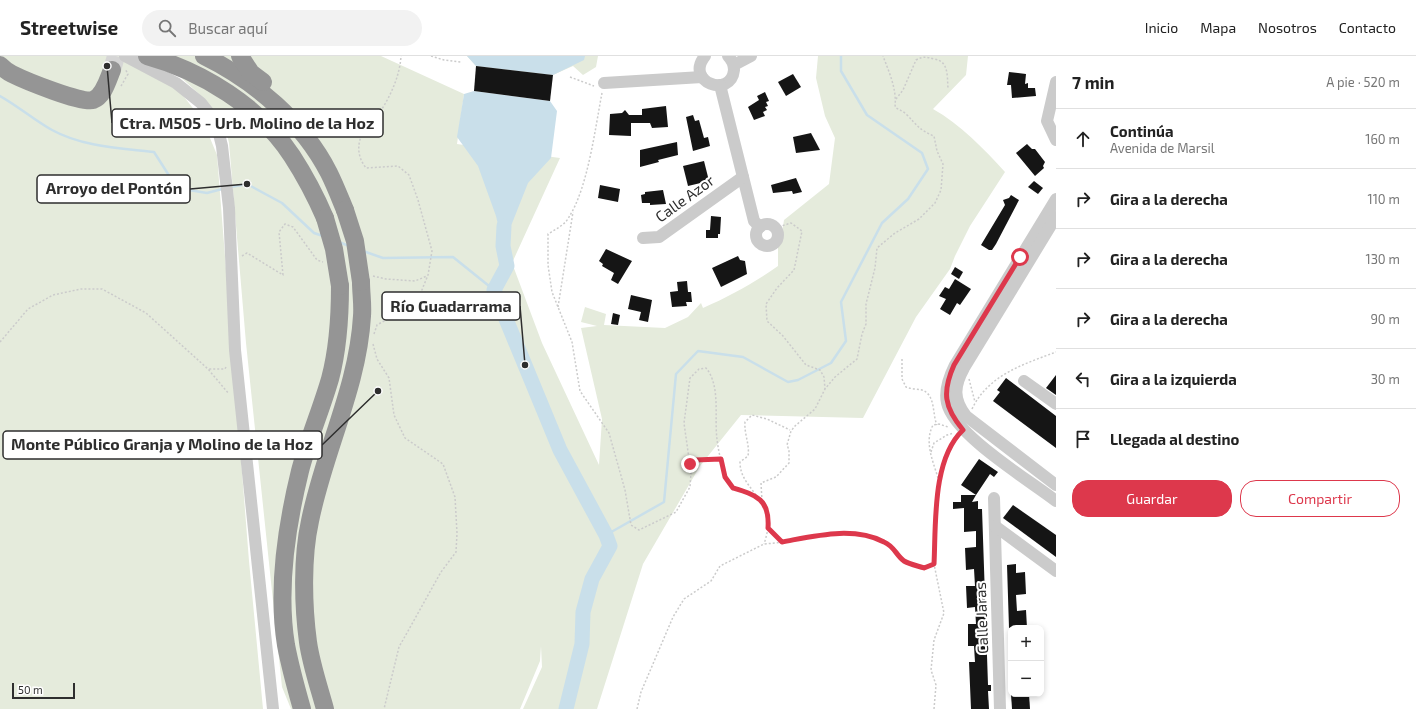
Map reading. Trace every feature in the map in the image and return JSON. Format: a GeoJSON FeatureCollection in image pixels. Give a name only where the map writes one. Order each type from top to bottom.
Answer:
{"type":"FeatureCollection","features":[{"type":"Feature","properties":{"kind":"highway"},"geometry":{"type":"LineString","coordinates":[[7,56],[8,61],[22,78]]}},
{"type":"Feature","properties":{"kind":"highway"},"geometry":{"type":"LineString","coordinates":[[147,56],[185,70],[212,83],[242,104],[269,128],[292,155],[313,191],[325,218],[334,249],[340,286],[340,315],[330,378],[301,470],[290,512],[286,546],[283,594],[286,644],[302,709]]}},
{"type":"Feature","properties":{"kind":"highway"},"geometry":{"type":"LineString","coordinates":[[204,56],[247,80],[276,105],[306,138],[328,172]]}},
{"type":"Feature","properties":{"kind":"highway"},"geometry":{"type":"LineString","coordinates":[[240,56],[251,73],[269,87],[299,117],[320,147],[328,172],[345,210],[354,241],[361,282],[362,314],[358,349],[351,383],[310,521],[306,548],[305,593],[308,642],[325,709]]}},
{"type":"Feature","properties":{"kind":"highway"},"geometry":{"type":"LineString","coordinates":[[0,64],[12,74],[70,97],[89,101],[94,100],[103,90],[112,70]]}},
{"type":"Feature","properties":{"kind":"street"},"geometry":{"type":"LineString","coordinates":[[125,56],[176,83],[201,103],[216,122],[222,146],[228,208],[236,350],[273,709]]}},
{"type":"Feature","properties":{"kind":"street"},"geometry":{"type":"LineString","coordinates":[[705,56],[700,63],[702,77],[713,85],[720,86],[726,83],[734,72],[731,60],[751,56]]}},
{"type":"Feature","properties":{"kind":"street"},"geometry":{"type":"LineString","coordinates":[[600,85],[702,77]]}},
{"type":"Feature","properties":{"kind":"street"},"geometry":{"type":"LineString","coordinates":[[1056,82],[1047,121],[1056,140]]}},
{"type":"Feature","properties":{"kind":"street"},"geometry":{"type":"LineString","coordinates":[[720,86],[754,221],[760,227]]}},
{"type":"Feature","properties":{"kind":"street","name":"Calle Azor"},"geometry":{"type":"LineString","coordinates":[[643,238],[659,237],[743,177]]}},
{"type":"Feature","properties":{"kind":"street"},"geometry":{"type":"LineString","coordinates":[[1056,198],[954,365],[946,389],[947,403],[958,431],[974,440],[1056,501]]}},
{"type":"Feature","properties":{"kind":"street"},"geometry":{"type":"LineString","coordinates":[[1056,217],[960,374],[956,396],[958,406],[966,416],[1056,485]]}},
{"type":"Feature","properties":{"kind":"street"},"geometry":{"type":"LineString","coordinates":[[768,224],[776,228],[778,232],[777,240],[770,245],[762,245],[756,234],[760,227],[768,224]]}},
{"type":"Feature","properties":{"kind":"street"},"geometry":{"type":"LineString","coordinates":[[1024,381],[1056,404]]}},
{"type":"Feature","properties":{"kind":"street","name":"Calle Jaras"},"geometry":{"type":"LineString","coordinates":[[994,498],[1000,709]]}},
{"type":"Feature","properties":{"kind":"street"},"geometry":{"type":"LineString","coordinates":[[995,526],[1056,570]]}},
{"type":"Feature","properties":{"kind":"path"},"geometry":{"type":"LineString","coordinates":[[374,336],[377,325],[417,302],[428,275],[432,251],[418,200],[409,175],[398,166],[366,168],[359,159],[358,148],[366,127],[381,110],[394,87],[401,56]]}},
{"type":"Feature","properties":{"kind":"path"},"geometry":{"type":"LineString","coordinates":[[431,56],[444,60],[461,62]]}},
{"type":"Feature","properties":{"kind":"path"},"geometry":{"type":"LineString","coordinates":[[764,544],[769,518],[763,502],[761,483],[776,477],[789,463],[789,450],[786,446],[791,431],[804,417],[815,410],[825,390],[835,377],[857,359],[862,334],[866,324],[866,304],[875,268],[877,248],[894,233],[919,219],[935,203],[941,190],[943,164],[937,151],[934,136],[923,132],[905,113],[899,111],[895,107],[896,99],[883,56]]}},
{"type":"Feature","properties":{"kind":"path"},"geometry":{"type":"LineString","coordinates":[[896,99],[903,90],[916,60],[924,57],[938,59],[946,68],[948,88]]}},
{"type":"Feature","properties":{"kind":"path"},"geometry":{"type":"LineString","coordinates":[[558,307],[573,210],[588,161],[600,85],[570,77]]}},
{"type":"Feature","properties":{"kind":"path"},"geometry":{"type":"LineString","coordinates":[[573,210],[562,225],[548,234],[548,265],[552,292],[572,342],[580,391],[609,433],[630,512],[631,524],[639,530],[676,512],[690,487],[691,473],[684,423],[690,378],[699,369],[706,368],[712,376],[717,439],[725,477],[733,488],[756,495]]}},
{"type":"Feature","properties":{"kind":"path"},"geometry":{"type":"LineString","coordinates":[[776,228],[791,223],[802,231],[794,270],[777,288],[766,304],[767,321],[783,336],[806,365],[820,370],[824,377],[825,390]]}},
{"type":"Feature","properties":{"kind":"path"},"geometry":{"type":"LineString","coordinates":[[231,261],[247,253],[284,275],[278,232],[285,224],[293,227],[317,260]]}},
{"type":"Feature","properties":{"kind":"path"},"geometry":{"type":"LineString","coordinates":[[0,342],[28,309],[53,295],[81,289],[102,289],[146,313],[208,369],[242,410]]}},
{"type":"Feature","properties":{"kind":"path"},"geometry":{"type":"LineString","coordinates":[[372,341],[377,359],[389,378],[394,414],[405,438],[443,464],[455,496],[457,533],[456,552],[441,572],[399,646],[384,709]]}},
{"type":"Feature","properties":{"kind":"path"},"geometry":{"type":"LineString","coordinates":[[208,369],[225,369],[236,350]]}},
{"type":"Feature","properties":{"kind":"path"},"geometry":{"type":"LineString","coordinates":[[968,378],[976,402],[996,379],[1010,371],[1056,352]]}},
{"type":"Feature","properties":{"kind":"path"},"geometry":{"type":"LineString","coordinates":[[902,359],[902,379],[906,386],[926,393],[932,401],[934,417],[937,424],[949,428]]}},
{"type":"Feature","properties":{"kind":"path"},"geometry":{"type":"LineString","coordinates":[[763,502],[742,476],[740,462],[748,456],[749,449],[746,438],[745,422],[752,415],[767,419],[791,431]]}},
{"type":"Feature","properties":{"kind":"path"},"geometry":{"type":"LineString","coordinates":[[937,424],[934,425],[930,431],[931,453],[939,481]]}},
{"type":"Feature","properties":{"kind":"path"},"geometry":{"type":"LineString","coordinates":[[931,453],[934,443],[947,435],[958,431]]}},
{"type":"Feature","properties":{"kind":"path"},"geometry":{"type":"LineString","coordinates":[[934,709],[936,685],[931,670],[934,640],[944,613],[934,564],[939,475],[958,431]]}},
{"type":"Feature","properties":{"kind":"path"},"geometry":{"type":"LineString","coordinates":[[690,464],[695,460],[721,459]]}},
{"type":"Feature","properties":{"kind":"path"},"geometry":{"type":"LineString","coordinates":[[768,528],[782,542]]}},
{"type":"Feature","properties":{"kind":"path"},"geometry":{"type":"LineString","coordinates":[[637,709],[641,692],[673,617],[684,598],[711,580],[720,566],[764,544],[830,534],[863,535],[884,542],[895,549],[903,561],[924,568],[934,564]]}},
{"type":"Feature","properties":{"kind":"green space"},"geometry":{"type":"Polygon","coordinates":[[[0,56],[381,56],[464,94],[457,144],[560,158],[512,263],[542,343],[599,465],[602,419],[581,328],[597,326],[581,322],[585,307],[606,314],[604,325],[665,328],[688,317],[701,303],[703,308],[723,299],[751,284],[778,266],[778,244],[781,239],[784,220],[829,184],[835,138],[825,116],[816,78],[818,56],[968,56],[966,75],[933,109],[962,129],[1005,172],[970,226],[950,269],[916,317],[863,418],[741,415],[700,466],[643,564],[597,709],[523,709],[542,667],[541,646],[540,661],[520,709],[291,709],[282,687],[246,343],[229,143],[224,122],[198,93],[176,73],[152,66],[181,93],[203,121],[217,155],[249,561],[263,709],[0,709],[0,56]]]}},
{"type":"Feature","properties":{"kind":"green space"},"geometry":{"type":"Polygon","coordinates":[[[467,56],[598,56],[596,67],[583,75],[573,66],[553,75],[476,66],[467,56]]]}},
{"type":"Feature","properties":{"kind":"water"},"geometry":{"type":"Polygon","coordinates":[[[467,56],[585,56],[584,60],[553,75],[476,66],[467,56]]]}},
{"type":"Feature","properties":{"kind":"water"},"geometry":{"type":"Polygon","coordinates":[[[474,91],[550,101],[557,111],[551,158],[528,183],[503,246],[496,216],[478,166],[457,137],[464,94],[474,91]]]}},
{"type":"Feature","properties":{"kind":"building"},"geometry":{"type":"Polygon","coordinates":[[[476,66],[553,75],[550,101],[474,91],[476,66]]]}},
{"type":"Feature","properties":{"kind":"building"},"geometry":{"type":"Polygon","coordinates":[[[1009,72],[1026,74],[1025,84],[1028,83],[1028,88],[1035,88],[1036,96],[1012,98],[1011,85],[1007,85],[1009,72]]]}},
{"type":"Feature","properties":{"kind":"building"},"geometry":{"type":"Polygon","coordinates":[[[793,74],[801,87],[786,96],[778,82],[793,74]]]}},
{"type":"Feature","properties":{"kind":"building"},"geometry":{"type":"Polygon","coordinates":[[[765,92],[769,101],[766,102],[768,106],[765,107],[767,110],[763,112],[765,116],[754,120],[748,107],[759,100],[757,96],[765,92]]]}},
{"type":"Feature","properties":{"kind":"building"},"geometry":{"type":"Polygon","coordinates":[[[666,106],[668,127],[652,128],[650,123],[631,123],[631,136],[609,135],[610,114],[622,113],[625,110],[629,115],[642,115],[642,109],[666,106]]]}},
{"type":"Feature","properties":{"kind":"building"},"geometry":{"type":"Polygon","coordinates":[[[693,115],[695,121],[699,120],[704,138],[708,137],[710,146],[693,151],[686,117],[693,115]]]}},
{"type":"Feature","properties":{"kind":"building"},"geometry":{"type":"Polygon","coordinates":[[[811,133],[820,150],[796,153],[793,137],[811,133]]]}},
{"type":"Feature","properties":{"kind":"building"},"geometry":{"type":"Polygon","coordinates":[[[677,142],[678,155],[658,160],[659,162],[640,167],[640,150],[677,142]]]}},
{"type":"Feature","properties":{"kind":"building"},"geometry":{"type":"Polygon","coordinates":[[[1027,144],[1032,149],[1035,149],[1045,162],[1043,166],[1044,168],[1035,176],[1016,153],[1027,144]]]}},
{"type":"Feature","properties":{"kind":"building"},"geometry":{"type":"Polygon","coordinates":[[[704,161],[709,181],[688,186],[683,166],[704,161]]]}},
{"type":"Feature","properties":{"kind":"building"},"geometry":{"type":"Polygon","coordinates":[[[796,178],[802,192],[793,194],[792,191],[773,193],[771,185],[796,178]]]}},
{"type":"Feature","properties":{"kind":"building"},"geometry":{"type":"Polygon","coordinates":[[[1034,181],[1043,188],[1038,194],[1028,187],[1034,181]]]}},
{"type":"Feature","properties":{"kind":"building"},"geometry":{"type":"Polygon","coordinates":[[[600,185],[620,189],[618,202],[598,198],[600,185]]]}},
{"type":"Feature","properties":{"kind":"building"},"geometry":{"type":"Polygon","coordinates":[[[663,190],[666,204],[650,205],[650,203],[642,203],[641,195],[645,194],[645,192],[663,190]]]}},
{"type":"Feature","properties":{"kind":"building"},"geometry":{"type":"Polygon","coordinates":[[[1011,195],[1019,200],[996,244],[992,250],[989,250],[981,245],[1005,205],[1003,200],[1009,198],[1011,195]]]}},
{"type":"Feature","properties":{"kind":"building"},"geometry":{"type":"Polygon","coordinates":[[[711,216],[721,217],[720,234],[718,234],[718,238],[706,238],[706,230],[710,230],[711,216]]]}},
{"type":"Feature","properties":{"kind":"building"},"geometry":{"type":"Polygon","coordinates":[[[606,249],[632,261],[618,284],[611,280],[614,273],[602,266],[603,264],[599,261],[606,249]]]}},
{"type":"Feature","properties":{"kind":"building"},"geometry":{"type":"Polygon","coordinates":[[[738,256],[740,260],[745,261],[747,274],[721,287],[712,268],[738,256]]]}},
{"type":"Feature","properties":{"kind":"building"},"geometry":{"type":"Polygon","coordinates":[[[955,267],[963,272],[959,279],[951,274],[955,267]]]}},
{"type":"Feature","properties":{"kind":"building"},"geometry":{"type":"Polygon","coordinates":[[[955,279],[971,289],[960,305],[957,303],[950,315],[940,309],[946,299],[939,296],[945,287],[949,289],[955,279]]]}},
{"type":"Feature","properties":{"kind":"building"},"geometry":{"type":"Polygon","coordinates":[[[687,281],[688,292],[691,292],[692,302],[686,302],[687,306],[672,307],[670,292],[678,291],[677,282],[687,281]]]}},
{"type":"Feature","properties":{"kind":"building"},"geometry":{"type":"Polygon","coordinates":[[[631,295],[652,300],[648,322],[639,320],[641,312],[628,309],[631,295]]]}},
{"type":"Feature","properties":{"kind":"building"},"geometry":{"type":"Polygon","coordinates":[[[613,313],[620,315],[618,325],[611,324],[613,313]]]}},
{"type":"Feature","properties":{"kind":"building"},"geometry":{"type":"Polygon","coordinates":[[[1056,375],[1056,395],[1046,388],[1056,375]]]}},
{"type":"Feature","properties":{"kind":"building"},"geometry":{"type":"Polygon","coordinates":[[[1006,378],[1056,416],[1056,448],[993,401],[1000,392],[997,390],[1006,378]]]}},
{"type":"Feature","properties":{"kind":"building"},"geometry":{"type":"Polygon","coordinates":[[[979,459],[998,472],[994,477],[990,474],[976,495],[961,485],[979,459]]]}},
{"type":"Feature","properties":{"kind":"building"},"geometry":{"type":"Polygon","coordinates":[[[961,495],[976,495],[972,502],[978,501],[978,509],[982,509],[988,685],[991,685],[991,691],[988,691],[989,709],[971,709],[969,662],[975,662],[974,646],[968,646],[968,624],[976,624],[975,607],[967,608],[966,586],[975,586],[974,569],[966,570],[965,548],[976,547],[976,531],[964,532],[964,508],[953,509],[953,502],[961,502],[961,495]]]}},
{"type":"Feature","properties":{"kind":"building"},"geometry":{"type":"Polygon","coordinates":[[[1013,505],[1056,535],[1056,557],[1003,518],[1013,505]]]}},
{"type":"Feature","properties":{"kind":"building"},"geometry":{"type":"Polygon","coordinates":[[[1016,564],[1016,573],[1025,572],[1026,594],[1016,595],[1017,611],[1026,610],[1027,625],[1009,625],[1007,565],[1016,564]]]}},
{"type":"Feature","properties":{"kind":"building"},"geometry":{"type":"Polygon","coordinates":[[[1011,697],[1029,697],[1030,709],[1012,709],[1011,697]]]}},
{"type":"Feature","properties":{"kind":"waterway"},"geometry":{"type":"LineString","coordinates":[[606,535],[664,502],[676,374],[698,351],[743,357],[788,382],[798,380],[831,363],[846,341],[841,302],[882,223],[908,199],[928,169],[922,153],[867,115],[841,71],[841,56]]}},
{"type":"Feature","properties":{"kind":"waterway"},"geometry":{"type":"LineString","coordinates":[[0,96],[45,126],[64,136],[102,146],[154,152],[177,188],[207,193],[222,189]]}},
{"type":"Feature","properties":{"kind":"waterway"},"geometry":{"type":"LineString","coordinates":[[231,187],[247,184],[282,203],[314,233],[323,236]]}},
{"type":"Feature","properties":{"kind":"waterway"},"geometry":{"type":"LineString","coordinates":[[504,226],[503,246],[507,266],[494,290],[560,450],[606,535],[610,546],[592,579],[583,612],[582,644],[566,709]]}},
{"type":"Feature","properties":{"kind":"waterway"},"geometry":{"type":"LineString","coordinates":[[339,242],[349,246]]}},
{"type":"Feature","properties":{"kind":"waterway"},"geometry":{"type":"LineString","coordinates":[[363,251],[383,258],[453,257],[494,290]]}},
{"type":"Feature","properties":{"kind":"tunnel"},"geometry":{"type":"LineString","coordinates":[[112,70],[116,56]]}},
{"type":"Feature","properties":{"kind":"place","name":"Ctra. M505 - Urb. Molino de la Hoz"},"geometry":{"type":"Point","coordinates":[107,66]}},
{"type":"Feature","properties":{"kind":"place","name":"Arroyo del Pontón"},"geometry":{"type":"Point","coordinates":[247,184]}},
{"type":"Feature","properties":{"kind":"place","name":"Río Guadarrama"},"geometry":{"type":"Point","coordinates":[525,365]}},
{"type":"Feature","properties":{"kind":"place","name":"Monte Público Granja y Molino de la Hoz"},"geometry":{"type":"Point","coordinates":[378,391]}},
{"type":"Feature","properties":{"kind":"route"},"geometry":{"type":"LineString","coordinates":[[690,464],[695,460],[721,459],[725,477],[733,488],[756,495],[765,505],[769,518],[768,528],[782,542],[830,534],[863,535],[884,542],[895,549],[903,561],[924,568],[934,564],[939,475],[956,436],[963,430],[951,414],[947,403],[946,389],[949,377],[954,365],[1020,257]]}}]}
